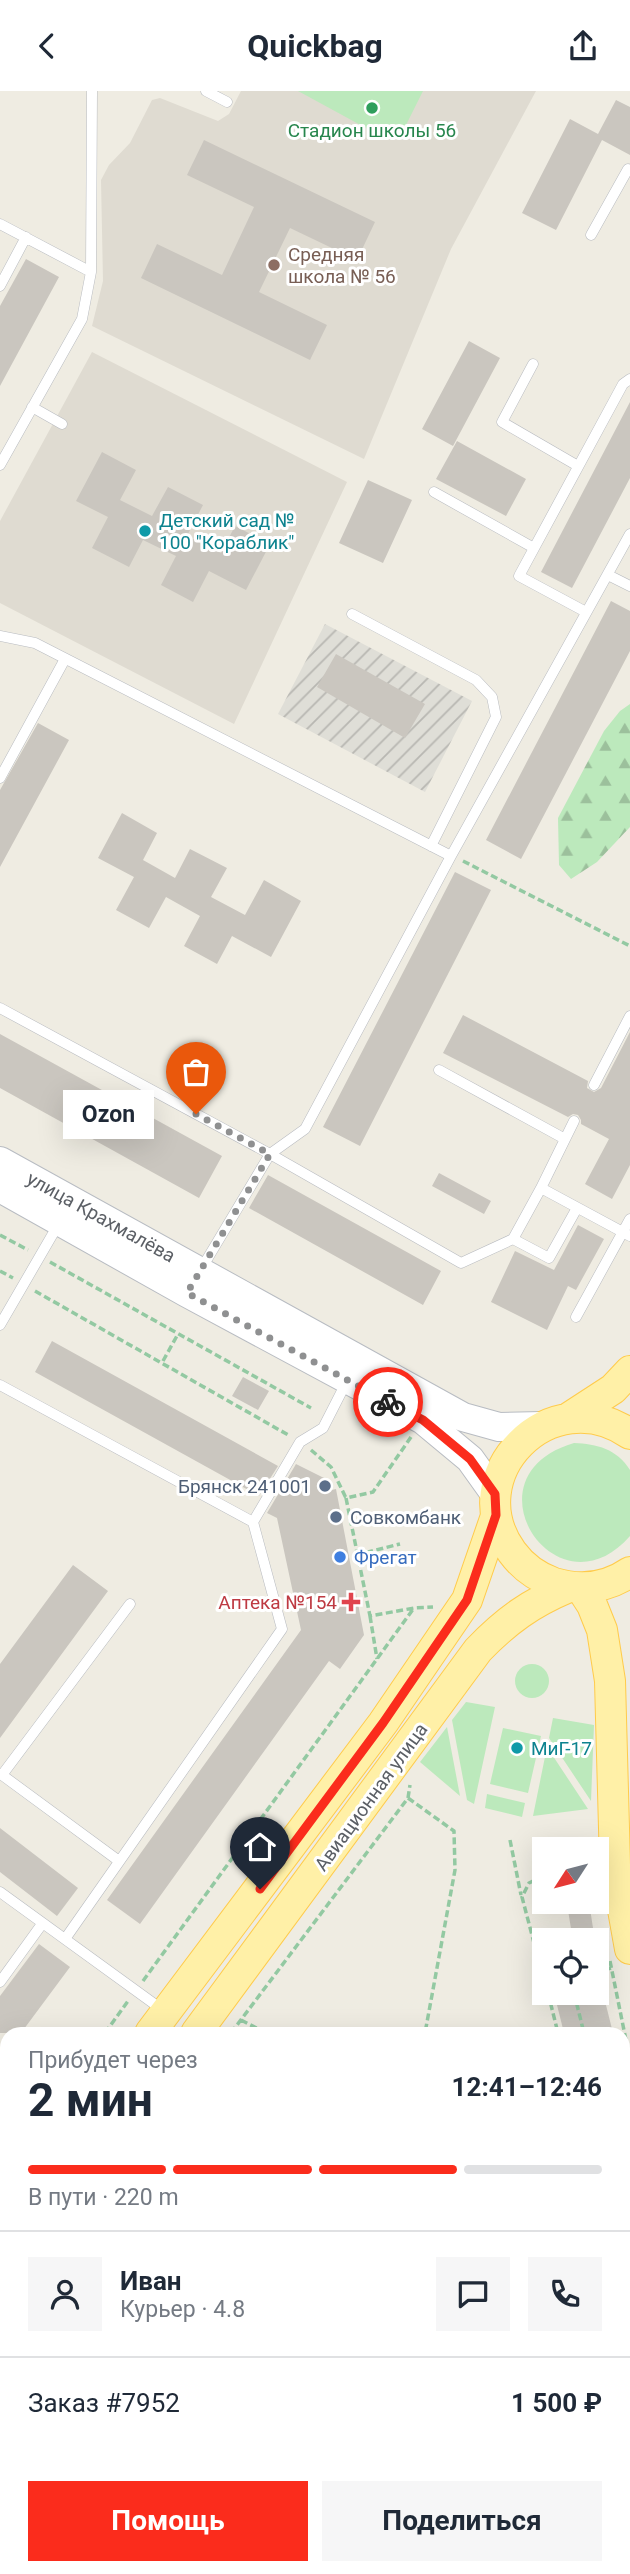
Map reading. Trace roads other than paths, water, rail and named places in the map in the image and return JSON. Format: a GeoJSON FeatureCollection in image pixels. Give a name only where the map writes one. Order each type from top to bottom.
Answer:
{"type":"FeatureCollection","features":[{"type":"Feature","properties":{"kind":"main road","name":"улица Крахмалёва"},"geometry":{"type":"LineString","coordinates":[[0,1161],[348,1380],[423,1420],[470,1459],[496,1505]]}},
{"type":"Feature","properties":{"kind":"main road","name":"улица Крахмалёва"},"geometry":{"type":"LineString","coordinates":[[0,1188],[60,1221],[194,1282],[463,1417],[499,1427],[556,1422]]}},
{"type":"Feature","properties":{"kind":"main road","name":"Авиационная улица"},"geometry":{"type":"LineString","coordinates":[[158,2023],[383,1723],[467,1600],[496,1505],[503,1466],[519,1443],[613,1389],[630,1370]]}},
{"type":"Feature","properties":{"kind":"main road"},"geometry":{"type":"LineString","coordinates":[[556,1422],[595,1418],[619,1426],[630,1434]]}},
{"type":"Feature","properties":{"kind":"main road"},"geometry":{"type":"LineString","coordinates":[[496,1505],[505,1542],[521,1564],[543,1579],[575,1588],[592,1605],[602,1630],[610,1681],[615,1865],[626,1905],[616,1957]]}},
{"type":"Feature","properties":{"kind":"main road","name":"Авиационная улица"},"geometry":{"type":"LineString","coordinates":[[200,2027],[478,1650],[504,1624],[539,1599],[575,1588],[601,1586],[630,1572]]}},
{"type":"Feature","properties":{"kind":"lane"},"geometry":{"type":"LineString","coordinates":[[0,465],[82,319],[91,272],[92,91]]}},
{"type":"Feature","properties":{"kind":"lane"},"geometry":{"type":"LineString","coordinates":[[206,91],[227,103]]}},
{"type":"Feature","properties":{"kind":"lane"},"geometry":{"type":"LineString","coordinates":[[591,235],[630,170]]}},
{"type":"Feature","properties":{"kind":"lane"},"geometry":{"type":"LineString","coordinates":[[0,224],[91,272]]}},
{"type":"Feature","properties":{"kind":"lane"},"geometry":{"type":"LineString","coordinates":[[0,286],[26,237]]}},
{"type":"Feature","properties":{"kind":"lane"},"geometry":{"type":"LineString","coordinates":[[533,364],[502,422],[578,466]]}},
{"type":"Feature","properties":{"kind":"lane"},"geometry":{"type":"LineString","coordinates":[[586,612],[519,576],[578,466],[628,383]]}},
{"type":"Feature","properties":{"kind":"lane"},"geometry":{"type":"LineString","coordinates":[[32,407],[62,424]]}},
{"type":"Feature","properties":{"kind":"lane"},"geometry":{"type":"LineString","coordinates":[[434,492],[534,548]]}},
{"type":"Feature","properties":{"kind":"lane"},"geometry":{"type":"LineString","coordinates":[[194,1282],[270,1154],[305,1129],[451,856],[630,534]]}},
{"type":"Feature","properties":{"kind":"lane"},"geometry":{"type":"LineString","coordinates":[[608,575],[630,586]]}},
{"type":"Feature","properties":{"kind":"lane"},"geometry":{"type":"LineString","coordinates":[[352,614],[476,680],[492,697],[496,717],[431,846]]}},
{"type":"Feature","properties":{"kind":"lane"},"geometry":{"type":"LineString","coordinates":[[0,636],[35,643],[451,856]]}},
{"type":"Feature","properties":{"kind":"lane"},"geometry":{"type":"LineString","coordinates":[[0,778],[65,659]]}},
{"type":"Feature","properties":{"kind":"lane"},"geometry":{"type":"LineString","coordinates":[[0,1008],[270,1154],[461,1262],[513,1239],[574,1121]]}},
{"type":"Feature","properties":{"kind":"lane"},"geometry":{"type":"LineString","coordinates":[[594,1085],[630,1016]]}},
{"type":"Feature","properties":{"kind":"lane"},"geometry":{"type":"LineString","coordinates":[[439,1070],[565,1139]]}},
{"type":"Feature","properties":{"kind":"lane"},"geometry":{"type":"LineString","coordinates":[[541,1188],[626,1234]]}},
{"type":"Feature","properties":{"kind":"lane"},"geometry":{"type":"LineString","coordinates":[[513,1239],[549,1258],[577,1208]]}},
{"type":"Feature","properties":{"kind":"lane"},"geometry":{"type":"LineString","coordinates":[[576,1317],[626,1234],[630,1219]]}},
{"type":"Feature","properties":{"kind":"lane"},"geometry":{"type":"LineString","coordinates":[[0,1325],[60,1221]]}},
{"type":"Feature","properties":{"kind":"lane"},"geometry":{"type":"LineString","coordinates":[[65,1939],[282,1629],[254,1522],[300,1442],[323,1428],[348,1380]]}},
{"type":"Feature","properties":{"kind":"lane"},"geometry":{"type":"LineString","coordinates":[[0,1385],[254,1522]]}},
{"type":"Feature","properties":{"kind":"lane"},"geometry":{"type":"LineString","coordinates":[[119,1861],[1,1774],[130,1604]]}},
{"type":"Feature","properties":{"kind":"lane"},"geometry":{"type":"LineString","coordinates":[[0,1892],[136,1991],[158,2023]]}},
{"type":"Feature","properties":{"kind":"lane"},"geometry":{"type":"LineString","coordinates":[[0,1982],[42,1924]]}},
{"type":"Feature","properties":{"kind":"place","name":"Стадион школы 56"},"geometry":{"type":"Point","coordinates":[372,108]}},
{"type":"Feature","properties":{"kind":"place","name":"Средняя школа № 56"},"geometry":{"type":"Point","coordinates":[274,265]}},
{"type":"Feature","properties":{"kind":"place","name":"Детский сад № 100 \"Кораблик\""},"geometry":{"type":"Point","coordinates":[145,531]}},
{"type":"Feature","properties":{"kind":"place","name":"Ozon"},"geometry":{"type":"Point","coordinates":[196,1114]}},
{"type":"Feature","properties":{"kind":"place","name":"Брянск 241001"},"geometry":{"type":"Point","coordinates":[325,1486]}},
{"type":"Feature","properties":{"kind":"place","name":"Совкомбанк"},"geometry":{"type":"Point","coordinates":[336,1517]}},
{"type":"Feature","properties":{"kind":"place","name":"Фрегат"},"geometry":{"type":"Point","coordinates":[340,1557]}},
{"type":"Feature","properties":{"kind":"place","name":"Аптека №154"},"geometry":{"type":"Point","coordinates":[351,1602]}},
{"type":"Feature","properties":{"kind":"place","name":"МиГ-17"},"geometry":{"type":"Point","coordinates":[517,1748]}}]}
